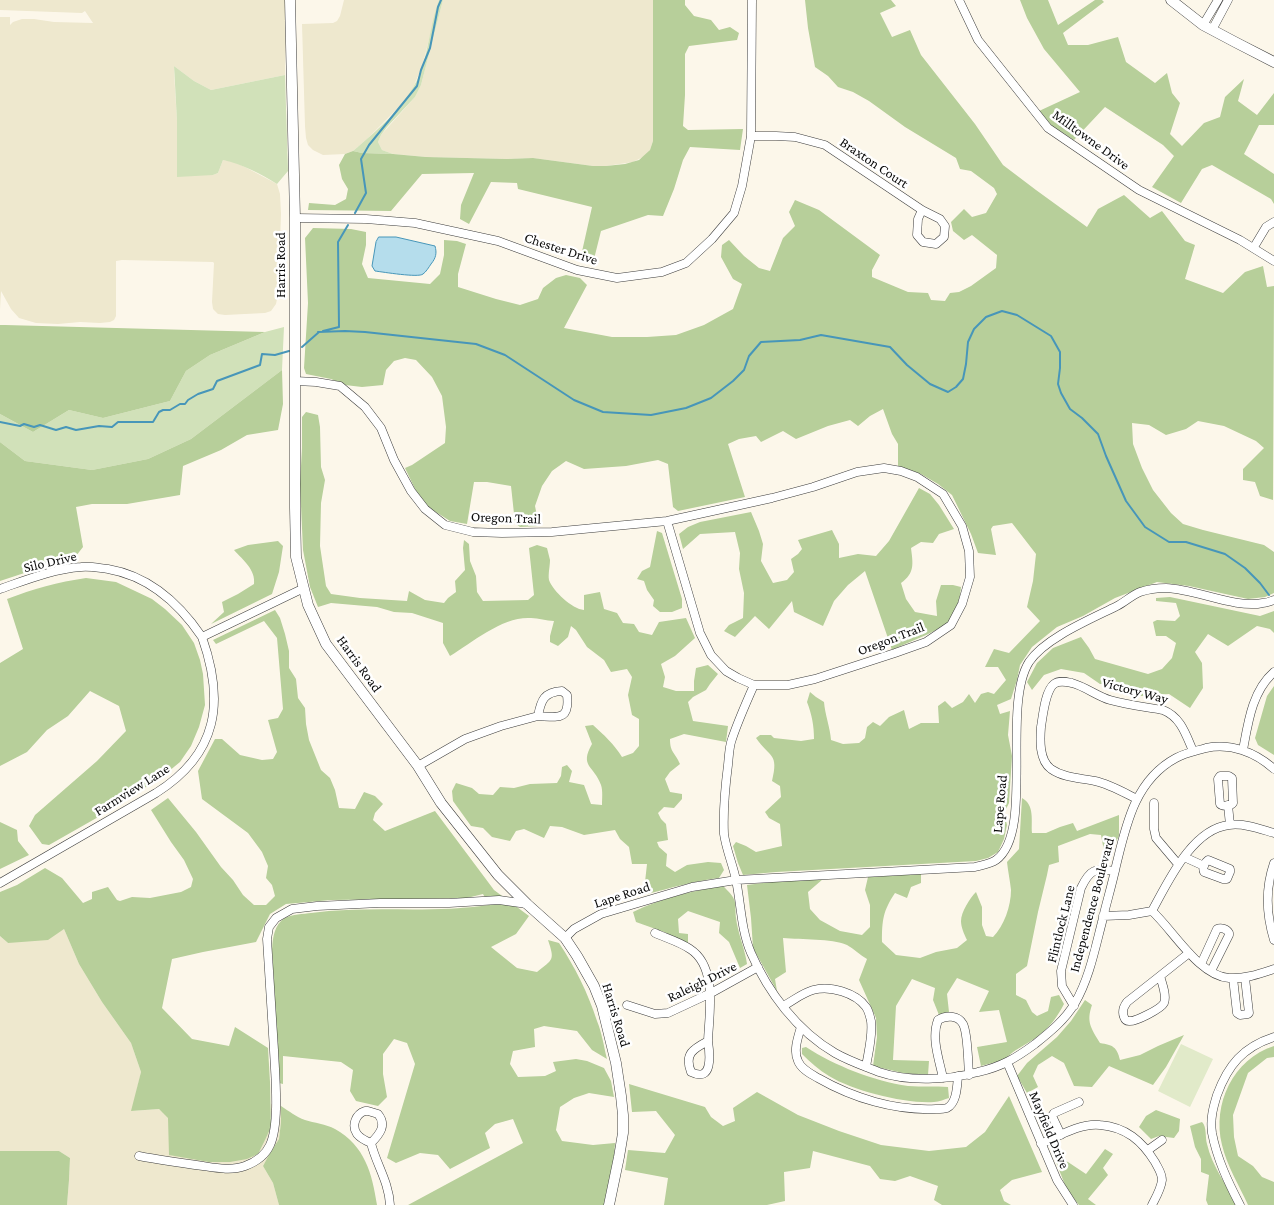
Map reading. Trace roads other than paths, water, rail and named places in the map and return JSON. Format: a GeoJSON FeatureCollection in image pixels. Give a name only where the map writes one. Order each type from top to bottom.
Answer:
{"type":"FeatureCollection","features":[{"type":"Feature","properties":{"kind":"street","name":"Harris Road"},"geometry":{"type":"LineString","coordinates":[[290,0],[294,218],[296,557],[308,605],[326,644],[418,766],[441,803],[498,875],[565,938],[594,986],[602,1006],[616,1063],[621,1096],[623,1133],[609,1205]]}},
{"type":"Feature","properties":{"kind":"street","name":"Chester Drive"},"geometry":{"type":"LineString","coordinates":[[294,218],[366,219],[415,223],[498,241],[577,270],[617,278],[662,272],[686,263],[712,239],[734,213],[742,186],[751,136],[752,0]]}},
{"type":"Feature","properties":{"kind":"street","name":"Milltowne Drive"},"geometry":{"type":"LineString","coordinates":[[959,0],[978,40],[1048,128],[1139,190],[1254,248],[1274,261]]}},
{"type":"Feature","properties":{"kind":"street"},"geometry":{"type":"LineString","coordinates":[[1171,0],[1208,27],[1274,62]]}},
{"type":"Feature","properties":{"kind":"street"},"geometry":{"type":"LineString","coordinates":[[1208,27],[1218,0]]}},
{"type":"Feature","properties":{"kind":"street"},"geometry":{"type":"LineString","coordinates":[[1208,27],[1228,0]]}},
{"type":"Feature","properties":{"kind":"street","name":"Braxton Court"},"geometry":{"type":"LineString","coordinates":[[751,136],[795,137],[825,145],[922,210],[940,219],[946,226],[944,237],[936,244],[923,242],[917,235],[918,219],[922,210]]}},
{"type":"Feature","properties":{"kind":"street"},"geometry":{"type":"LineString","coordinates":[[1254,248],[1266,227],[1274,222]]}},
{"type":"Feature","properties":{"kind":"street","name":"Oregon Trail"},"geometry":{"type":"LineString","coordinates":[[295,381],[340,386],[365,407],[380,428],[394,460],[411,491],[425,509],[445,525],[472,532],[502,533],[552,532],[667,521],[772,498],[857,472],[884,468],[901,471],[917,477],[943,494],[962,526],[969,551],[970,577],[962,604],[951,625],[926,642],[815,679],[788,685],[754,685],[726,671],[711,655],[700,633],[667,521]]}},
{"type":"Feature","properties":{"kind":"street","name":"Silo Drive"},"geometry":{"type":"LineString","coordinates":[[0,589],[67,569],[97,567],[115,570],[140,579],[168,596],[202,636]]}},
{"type":"Feature","properties":{"kind":"street"},"geometry":{"type":"LineString","coordinates":[[202,636],[304,588]]}},
{"type":"Feature","properties":{"kind":"street","name":"Lape Road"},"geometry":{"type":"LineString","coordinates":[[565,938],[574,928],[601,914],[692,887],[736,880],[985,865],[997,859],[1009,843],[1016,805],[1017,702],[1023,673],[1039,649],[1059,636],[1139,593],[1153,589],[1168,588],[1246,604],[1263,604],[1274,600]]}},
{"type":"Feature","properties":{"kind":"street","name":"Farmview Lane"},"geometry":{"type":"LineString","coordinates":[[0,882],[169,785],[197,756],[210,729],[214,704],[211,670],[202,636]]}},
{"type":"Feature","properties":{"kind":"street"},"geometry":{"type":"LineString","coordinates":[[1243,750],[1248,723],[1257,694],[1274,672]]}},
{"type":"Feature","properties":{"kind":"street","name":"Victory Way"},"geometry":{"type":"LineString","coordinates":[[1136,799],[1096,781],[1064,776],[1047,765],[1043,758],[1040,738],[1042,716],[1047,696],[1053,684],[1058,682],[1074,684],[1098,696],[1169,712],[1184,729],[1193,751]]}},
{"type":"Feature","properties":{"kind":"street","name":"Independence Boulevard"},"geometry":{"type":"LineString","coordinates":[[754,685],[731,741],[724,794],[724,836],[736,880],[742,921],[750,951],[783,1006],[809,1035],[849,1061],[885,1074],[916,1078],[943,1078],[969,1075],[991,1069],[1018,1057],[1052,1031],[1074,1006],[1092,962],[1125,828],[1136,799],[1148,782],[1166,764],[1177,757],[1193,751],[1212,747],[1229,747],[1248,751],[1264,759],[1274,768]]}},
{"type":"Feature","properties":{"kind":"street"},"geometry":{"type":"LineString","coordinates":[[418,766],[465,738],[538,716]]}},
{"type":"Feature","properties":{"kind":"street"},"geometry":{"type":"LineString","coordinates":[[1154,803],[1156,838],[1178,864]]}},
{"type":"Feature","properties":{"kind":"street"},"geometry":{"type":"LineString","coordinates":[[1228,806],[1230,825]]}},
{"type":"Feature","properties":{"kind":"street"},"geometry":{"type":"LineString","coordinates":[[1152,911],[1178,864],[1205,834],[1230,825],[1253,827],[1274,833]]}},
{"type":"Feature","properties":{"kind":"street"},"geometry":{"type":"LineString","coordinates":[[1184,858],[1204,866]]}},
{"type":"Feature","properties":{"kind":"street"},"geometry":{"type":"LineString","coordinates":[[1274,863],[1268,888],[1267,905],[1274,940]]}},
{"type":"Feature","properties":{"kind":"street","name":"Flintlock Lane"},"geometry":{"type":"LineString","coordinates":[[1074,1006],[1062,986],[1061,979],[1081,888],[1086,877],[1094,871],[1101,869],[1115,872]]}},
{"type":"Feature","properties":{"kind":"street"},"geometry":{"type":"LineString","coordinates":[[139,1156],[222,1168],[243,1167],[263,1156],[267,1150],[274,1134],[275,1078],[267,939],[269,927],[282,914],[292,909],[317,906],[380,903],[449,903],[499,900],[527,904]]}},
{"type":"Feature","properties":{"kind":"street"},"geometry":{"type":"LineString","coordinates":[[1103,916],[1129,915],[1152,911]]}},
{"type":"Feature","properties":{"kind":"street"},"geometry":{"type":"LineString","coordinates":[[1152,911],[1189,953],[1210,971],[1221,977],[1245,978],[1274,969]]}},
{"type":"Feature","properties":{"kind":"street"},"geometry":{"type":"LineString","coordinates":[[1201,964],[1217,929],[1227,930],[1229,933],[1210,971]]}},
{"type":"Feature","properties":{"kind":"street"},"geometry":{"type":"LineString","coordinates":[[655,933],[691,949],[698,955],[705,966],[711,993],[708,1041]]}},
{"type":"Feature","properties":{"kind":"street"},"geometry":{"type":"LineString","coordinates":[[1160,976],[1165,998],[1164,1004],[1158,1010],[1131,1022],[1126,1020],[1123,1013],[1125,1004],[1127,1002],[1189,953]]}},
{"type":"Feature","properties":{"kind":"street","name":"Raleigh Drive"},"geometry":{"type":"LineString","coordinates":[[627,1005],[655,1014],[668,1013],[711,993],[758,967]]}},
{"type":"Feature","properties":{"kind":"street"},"geometry":{"type":"LineString","coordinates":[[1234,978],[1237,1013],[1240,1015],[1249,1013],[1245,978]]}},
{"type":"Feature","properties":{"kind":"street"},"geometry":{"type":"LineString","coordinates":[[783,1006],[814,989],[843,992],[858,1000],[868,1010],[872,1028],[866,1067]]}},
{"type":"Feature","properties":{"kind":"street"},"geometry":{"type":"LineString","coordinates":[[943,1078],[935,1033],[938,1020],[948,1016],[957,1018],[963,1023],[966,1034],[969,1075]]}},
{"type":"Feature","properties":{"kind":"street"},"geometry":{"type":"LineString","coordinates":[[801,1027],[796,1048],[796,1059],[799,1064],[808,1072],[831,1085],[870,1100],[909,1108],[946,1108],[952,1104],[956,1094],[958,1076]]}},
{"type":"Feature","properties":{"kind":"street"},"geometry":{"type":"LineString","coordinates":[[1240,1205],[1221,1167],[1217,1153],[1212,1132],[1213,1108],[1223,1081],[1232,1064],[1252,1046],[1274,1037]]}},
{"type":"Feature","properties":{"kind":"street","name":"Mayfield Drive"},"geometry":{"type":"LineString","coordinates":[[1007,1062],[1057,1180],[1073,1205]]}},
{"type":"Feature","properties":{"kind":"street"},"geometry":{"type":"LineString","coordinates":[[1061,1135],[1052,1116],[1054,1113],[1079,1102]]}},
{"type":"Feature","properties":{"kind":"street"},"geometry":{"type":"LineString","coordinates":[[1041,1144],[1086,1126],[1099,1125],[1120,1129],[1134,1136],[1148,1150],[1162,1178],[1152,1205]]}},
{"type":"Feature","properties":{"kind":"street"},"geometry":{"type":"LineString","coordinates":[[1148,1150],[1162,1140]]}},
{"type":"Feature","properties":{"kind":"street"},"geometry":{"type":"LineString","coordinates":[[371,1143],[388,1189],[390,1205]]}},
{"type":"Feature","properties":{"kind":"water"},"geometry":{"type":"Polygon","coordinates":[[[379,237],[396,237],[435,246],[435,258],[426,271],[420,275],[375,271],[372,266],[376,242],[379,237]]]}},
{"type":"Feature","properties":{"kind":"waterway"},"geometry":{"type":"LineString","coordinates":[[355,213],[366,193],[361,159],[369,145],[417,86],[430,48],[441,0]]}},
{"type":"Feature","properties":{"kind":"waterway"},"geometry":{"type":"LineString","coordinates":[[323,331],[339,327],[338,242],[348,225]]}},
{"type":"Feature","properties":{"kind":"waterway"},"geometry":{"type":"LineString","coordinates":[[318,332],[365,332],[476,344],[505,355],[574,400],[603,412],[651,415],[686,408],[711,398],[744,370],[749,356],[761,342],[800,340],[821,335],[890,347],[907,365],[930,384],[948,392],[963,379],[968,342],[974,329],[986,317],[1002,311],[1017,315],[1051,336],[1060,352],[1058,384],[1061,393],[1070,409],[1098,434],[1126,501],[1145,527],[1169,542],[1186,542],[1225,554],[1245,568],[1269,595]]}},
{"type":"Feature","properties":{"kind":"waterway"},"geometry":{"type":"LineString","coordinates":[[302,347],[319,332]]}},
{"type":"Feature","properties":{"kind":"waterway"},"geometry":{"type":"LineString","coordinates":[[0,422],[20,426],[24,424],[34,427],[40,425],[56,430],[66,427],[76,430],[99,426],[112,427],[118,422],[153,422],[159,412],[185,404],[198,394],[213,389],[217,381],[260,365],[262,354],[275,355],[289,351]]}}]}
